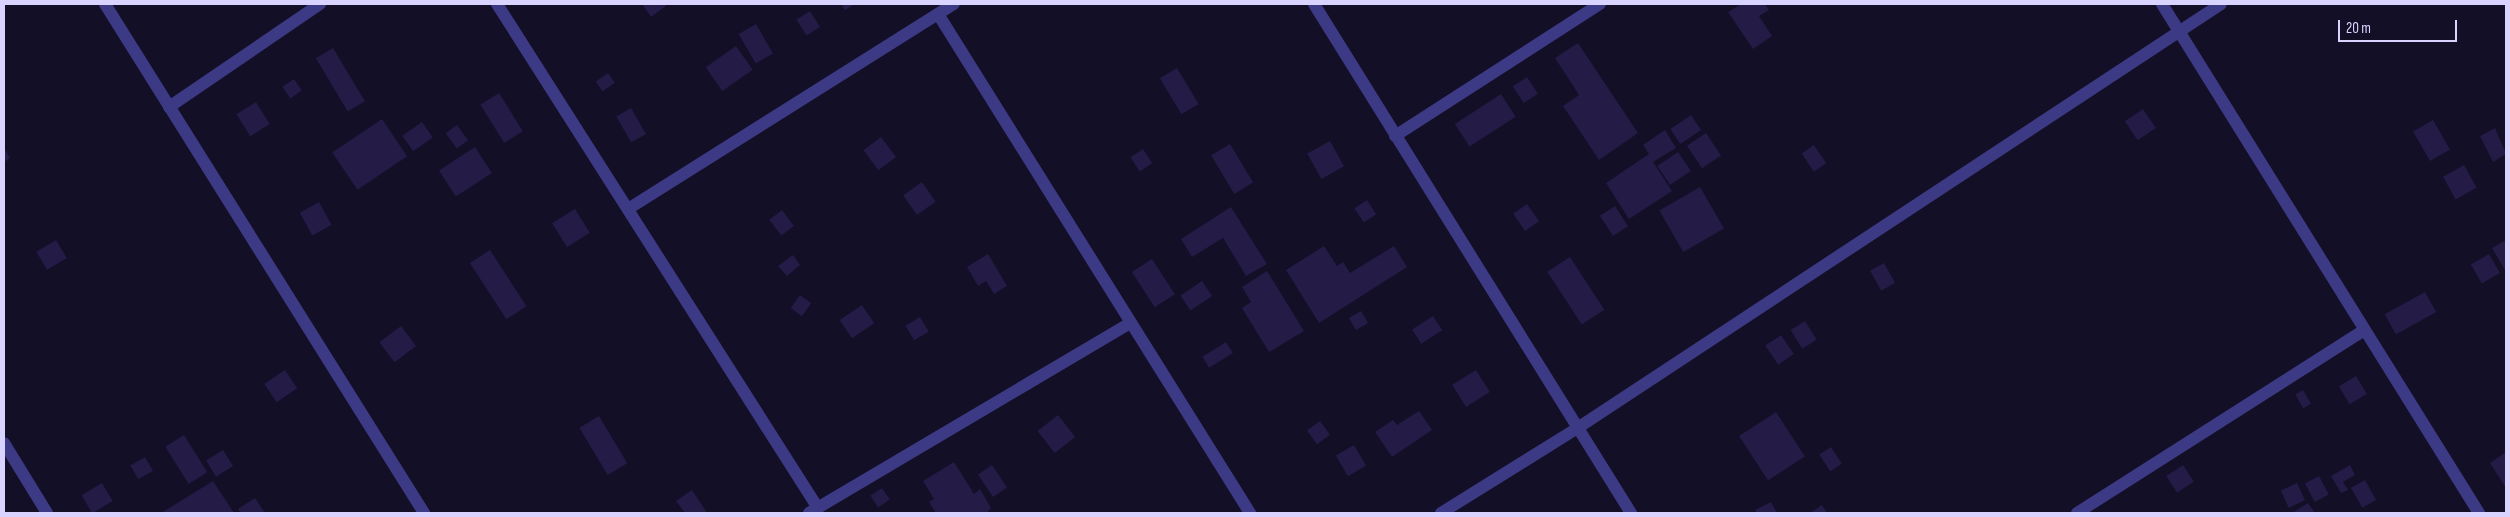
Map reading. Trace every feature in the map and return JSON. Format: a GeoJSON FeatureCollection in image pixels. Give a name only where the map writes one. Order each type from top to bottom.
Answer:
{"type":"FeatureCollection","features":[{"type":"Feature","properties":{"kind":"street"},"geometry":{"type":"LineString","coordinates":[[105,4],[424,513]]}},
{"type":"Feature","properties":{"kind":"street"},"geometry":{"type":"LineString","coordinates":[[169,107],[320,4]]}},
{"type":"Feature","properties":{"kind":"street"},"geometry":{"type":"LineString","coordinates":[[497,4],[628,209],[813,511],[1129,324]]}},
{"type":"Feature","properties":{"kind":"street"},"geometry":{"type":"LineString","coordinates":[[628,209],[954,4]]}},
{"type":"Feature","properties":{"kind":"street"},"geometry":{"type":"LineString","coordinates":[[1314,4],[1576,429],[1630,513]]}},
{"type":"Feature","properties":{"kind":"street"},"geometry":{"type":"LineString","coordinates":[[1395,136],[1600,4]]}},
{"type":"Feature","properties":{"kind":"street"},"geometry":{"type":"LineString","coordinates":[[2162,4],[2479,513]]}},
{"type":"Feature","properties":{"kind":"street"},"geometry":{"type":"LineString","coordinates":[[1441,513],[1576,429],[2221,4]]}},
{"type":"Feature","properties":{"kind":"street"},"geometry":{"type":"LineString","coordinates":[[938,14],[1129,324],[1250,513]]}},
{"type":"Feature","properties":{"kind":"street"},"geometry":{"type":"LineString","coordinates":[[2077,513],[2364,330]]}},
{"type":"Feature","properties":{"kind":"street"},"geometry":{"type":"LineString","coordinates":[[4,443],[47,513]]}},
{"type":"Feature","properties":{"kind":"building"},"geometry":{"type":"Polygon","coordinates":[[[642,4],[665,4],[666,6],[651,17],[642,4]]]}},
{"type":"Feature","properties":{"kind":"building"},"geometry":{"type":"Polygon","coordinates":[[[841,4],[855,4],[845,10],[841,4]]]}},
{"type":"Feature","properties":{"kind":"building"},"geometry":{"type":"Polygon","coordinates":[[[1741,4],[1765,4],[1769,10],[1759,16],[1772,36],[1753,49],[1728,12],[1741,4]]]}},
{"type":"Feature","properties":{"kind":"building"},"geometry":{"type":"Polygon","coordinates":[[[810,11],[820,27],[806,36],[796,19],[810,11]]]}},
{"type":"Feature","properties":{"kind":"building"},"geometry":{"type":"Polygon","coordinates":[[[756,24],[773,53],[756,63],[739,34],[756,24]]]}},
{"type":"Feature","properties":{"kind":"building"},"geometry":{"type":"Polygon","coordinates":[[[1578,43],[1638,133],[1599,160],[1563,106],[1579,95],[1555,58],[1578,43]]]}},
{"type":"Feature","properties":{"kind":"building"},"geometry":{"type":"Polygon","coordinates":[[[736,46],[753,70],[722,91],[706,67],[736,46]]]}},
{"type":"Feature","properties":{"kind":"building"},"geometry":{"type":"Polygon","coordinates":[[[333,48],[365,101],[348,111],[316,58],[333,48]]]}},
{"type":"Feature","properties":{"kind":"building"},"geometry":{"type":"Polygon","coordinates":[[[1177,68],[1199,104],[1181,114],[1160,78],[1177,68]]]}},
{"type":"Feature","properties":{"kind":"building"},"geometry":{"type":"Polygon","coordinates":[[[608,73],[615,83],[603,91],[596,82],[608,73]]]}},
{"type":"Feature","properties":{"kind":"building"},"geometry":{"type":"Polygon","coordinates":[[[1527,77],[1538,94],[1524,103],[1513,86],[1527,77]]]}},
{"type":"Feature","properties":{"kind":"building"},"geometry":{"type":"Polygon","coordinates":[[[294,79],[302,91],[290,98],[282,87],[294,79]]]}},
{"type":"Feature","properties":{"kind":"building"},"geometry":{"type":"Polygon","coordinates":[[[499,93],[523,131],[504,143],[480,105],[499,93]]]}},
{"type":"Feature","properties":{"kind":"building"},"geometry":{"type":"Polygon","coordinates":[[[1501,94],[1516,117],[1470,147],[1455,124],[1501,94]]]}},
{"type":"Feature","properties":{"kind":"building"},"geometry":{"type":"Polygon","coordinates":[[[256,102],[270,124],[250,136],[236,114],[256,102]]]}},
{"type":"Feature","properties":{"kind":"building"},"geometry":{"type":"Polygon","coordinates":[[[631,108],[646,134],[631,142],[616,116],[631,108]]]}},
{"type":"Feature","properties":{"kind":"building"},"geometry":{"type":"Polygon","coordinates":[[[2143,109],[2156,128],[2138,140],[2125,121],[2143,109]]]}},
{"type":"Feature","properties":{"kind":"building"},"geometry":{"type":"Polygon","coordinates":[[[1691,115],[1701,130],[1680,144],[1670,129],[1691,115]]]}},
{"type":"Feature","properties":{"kind":"building"},"geometry":{"type":"Polygon","coordinates":[[[382,119],[407,156],[357,190],[332,153],[382,119]]]}},
{"type":"Feature","properties":{"kind":"building"},"geometry":{"type":"Polygon","coordinates":[[[2433,120],[2450,149],[2430,161],[2413,132],[2433,120]]]}},
{"type":"Feature","properties":{"kind":"building"},"geometry":{"type":"Polygon","coordinates":[[[422,122],[433,138],[413,151],[402,136],[422,122]]]}},
{"type":"Feature","properties":{"kind":"building"},"geometry":{"type":"Polygon","coordinates":[[[457,125],[468,140],[457,149],[446,133],[457,125]]]}},
{"type":"Feature","properties":{"kind":"building"},"geometry":{"type":"Polygon","coordinates":[[[2495,128],[2506,154],[2493,162],[2480,136],[2495,128]]]}},
{"type":"Feature","properties":{"kind":"building"},"geometry":{"type":"Polygon","coordinates":[[[1665,130],[1676,148],[1653,162],[1672,191],[1629,219],[1606,183],[1649,154],[1643,145],[1665,130]]]}},
{"type":"Feature","properties":{"kind":"building"},"geometry":{"type":"Polygon","coordinates":[[[1706,133],[1721,155],[1702,168],[1687,146],[1706,133]]]}},
{"type":"Feature","properties":{"kind":"building"},"geometry":{"type":"Polygon","coordinates":[[[881,137],[896,157],[878,170],[863,150],[881,137]]]}},
{"type":"Feature","properties":{"kind":"building"},"geometry":{"type":"Polygon","coordinates":[[[1330,141],[1344,166],[1321,179],[1307,154],[1330,141]]]}},
{"type":"Feature","properties":{"kind":"building"},"geometry":{"type":"Polygon","coordinates":[[[1230,144],[1253,183],[1234,194],[1211,155],[1230,144]]]}},
{"type":"Feature","properties":{"kind":"building"},"geometry":{"type":"Polygon","coordinates":[[[1814,145],[1826,163],[1814,172],[1802,153],[1814,145]]]}},
{"type":"Feature","properties":{"kind":"building"},"geometry":{"type":"Polygon","coordinates":[[[475,147],[492,173],[456,196],[439,170],[475,147]]]}},
{"type":"Feature","properties":{"kind":"building"},"geometry":{"type":"Polygon","coordinates":[[[4,148],[10,158],[4,162],[4,148]]]}},
{"type":"Feature","properties":{"kind":"building"},"geometry":{"type":"Polygon","coordinates":[[[1143,149],[1152,163],[1140,171],[1130,157],[1143,149]]]}},
{"type":"Feature","properties":{"kind":"building"},"geometry":{"type":"Polygon","coordinates":[[[1678,152],[1691,171],[1670,185],[1657,166],[1678,152]]]}},
{"type":"Feature","properties":{"kind":"building"},"geometry":{"type":"Polygon","coordinates":[[[2464,165],[2477,188],[2456,199],[2443,177],[2464,165]]]}},
{"type":"Feature","properties":{"kind":"building"},"geometry":{"type":"Polygon","coordinates":[[[922,182],[936,202],[917,215],[903,195],[922,182]]]}},
{"type":"Feature","properties":{"kind":"building"},"geometry":{"type":"Polygon","coordinates":[[[1700,187],[1724,229],[1683,252],[1659,210],[1700,187]]]}},
{"type":"Feature","properties":{"kind":"building"},"geometry":{"type":"Polygon","coordinates":[[[1367,200],[1376,214],[1364,222],[1354,208],[1367,200]]]}},
{"type":"Feature","properties":{"kind":"building"},"geometry":{"type":"Polygon","coordinates":[[[319,202],[332,225],[312,235],[300,213],[319,202]]]}},
{"type":"Feature","properties":{"kind":"building"},"geometry":{"type":"Polygon","coordinates":[[[1527,204],[1539,221],[1525,231],[1513,214],[1527,204]]]}},
{"type":"Feature","properties":{"kind":"building"},"geometry":{"type":"Polygon","coordinates":[[[1615,206],[1628,226],[1613,236],[1600,216],[1615,206]]]}},
{"type":"Feature","properties":{"kind":"building"},"geometry":{"type":"Polygon","coordinates":[[[1231,207],[1267,264],[1246,276],[1223,238],[1192,257],[1181,239],[1231,207]]]}},
{"type":"Feature","properties":{"kind":"building"},"geometry":{"type":"Polygon","coordinates":[[[575,209],[590,233],[567,247],[552,223],[575,209]]]}},
{"type":"Feature","properties":{"kind":"building"},"geometry":{"type":"Polygon","coordinates":[[[782,210],[794,226],[781,236],[769,220],[782,210]]]}},
{"type":"Feature","properties":{"kind":"building"},"geometry":{"type":"Polygon","coordinates":[[[56,240],[67,258],[47,270],[36,252],[56,240]]]}},
{"type":"Feature","properties":{"kind":"building"},"geometry":{"type":"Polygon","coordinates":[[[2506,240],[2506,272],[2492,248],[2506,240]]]}},
{"type":"Feature","properties":{"kind":"building"},"geometry":{"type":"Polygon","coordinates":[[[1324,246],[1337,266],[1343,262],[1350,273],[1394,246],[1407,267],[1319,323],[1286,270],[1324,246]]]}},
{"type":"Feature","properties":{"kind":"building"},"geometry":{"type":"Polygon","coordinates":[[[490,250],[526,306],[506,319],[470,263],[490,250]]]}},
{"type":"Feature","properties":{"kind":"building"},"geometry":{"type":"Polygon","coordinates":[[[988,254],[1007,286],[994,294],[986,281],[978,286],[967,267],[988,254]]]}},
{"type":"Feature","properties":{"kind":"building"},"geometry":{"type":"Polygon","coordinates":[[[2489,254],[2500,273],[2482,284],[2471,264],[2489,254]]]}},
{"type":"Feature","properties":{"kind":"building"},"geometry":{"type":"Polygon","coordinates":[[[793,255],[800,265],[787,276],[778,266],[793,255]]]}},
{"type":"Feature","properties":{"kind":"building"},"geometry":{"type":"Polygon","coordinates":[[[1570,257],[1604,310],[1582,325],[1547,272],[1570,257]]]}},
{"type":"Feature","properties":{"kind":"building"},"geometry":{"type":"Polygon","coordinates":[[[1152,259],[1175,294],[1155,307],[1132,272],[1152,259]]]}},
{"type":"Feature","properties":{"kind":"building"},"geometry":{"type":"Polygon","coordinates":[[[1884,263],[1895,283],[1881,291],[1870,271],[1884,263]]]}},
{"type":"Feature","properties":{"kind":"building"},"geometry":{"type":"Polygon","coordinates":[[[1267,271],[1304,331],[1269,352],[1242,308],[1251,302],[1242,287],[1267,271]]]}},
{"type":"Feature","properties":{"kind":"building"},"geometry":{"type":"Polygon","coordinates":[[[1202,281],[1212,296],[1191,310],[1180,296],[1202,281]]]}},
{"type":"Feature","properties":{"kind":"building"},"geometry":{"type":"Polygon","coordinates":[[[2425,292],[2436,312],[2396,334],[2385,314],[2425,292]]]}},
{"type":"Feature","properties":{"kind":"building"},"geometry":{"type":"Polygon","coordinates":[[[800,295],[811,303],[802,316],[791,308],[800,295]]]}},
{"type":"Feature","properties":{"kind":"building"},"geometry":{"type":"Polygon","coordinates":[[[862,305],[874,323],[852,338],[840,320],[862,305]]]}},
{"type":"Feature","properties":{"kind":"building"},"geometry":{"type":"Polygon","coordinates":[[[1361,311],[1368,323],[1356,330],[1349,318],[1361,311]]]}},
{"type":"Feature","properties":{"kind":"building"},"geometry":{"type":"Polygon","coordinates":[[[1433,316],[1442,330],[1421,344],[1412,330],[1433,316]]]}},
{"type":"Feature","properties":{"kind":"building"},"geometry":{"type":"Polygon","coordinates":[[[920,317],[929,332],[914,340],[905,326],[920,317]]]}},
{"type":"Feature","properties":{"kind":"building"},"geometry":{"type":"Polygon","coordinates":[[[1805,321],[1817,340],[1802,349],[1791,330],[1805,321]]]}},
{"type":"Feature","properties":{"kind":"building"},"geometry":{"type":"Polygon","coordinates":[[[401,326],[416,346],[394,362],[379,342],[401,326]]]}},
{"type":"Feature","properties":{"kind":"building"},"geometry":{"type":"Polygon","coordinates":[[[1781,335],[1794,354],[1778,365],[1765,346],[1781,335]]]}},
{"type":"Feature","properties":{"kind":"building"},"geometry":{"type":"Polygon","coordinates":[[[1226,342],[1233,353],[1209,368],[1202,357],[1226,342]]]}},
{"type":"Feature","properties":{"kind":"building"},"geometry":{"type":"Polygon","coordinates":[[[285,370],[297,388],[277,402],[264,384],[285,370]]]}},
{"type":"Feature","properties":{"kind":"building"},"geometry":{"type":"Polygon","coordinates":[[[1476,370],[1490,392],[1466,407],[1452,385],[1476,370]]]}},
{"type":"Feature","properties":{"kind":"building"},"geometry":{"type":"Polygon","coordinates":[[[2356,376],[2367,394],[2350,404],[2339,386],[2356,376]]]}},
{"type":"Feature","properties":{"kind":"building"},"geometry":{"type":"Polygon","coordinates":[[[2303,390],[2311,404],[2303,408],[2295,394],[2303,390]]]}},
{"type":"Feature","properties":{"kind":"building"},"geometry":{"type":"Polygon","coordinates":[[[1419,411],[1432,430],[1392,457],[1375,432],[1393,420],[1397,425],[1419,411]]]}},
{"type":"Feature","properties":{"kind":"building"},"geometry":{"type":"Polygon","coordinates":[[[1776,412],[1805,456],[1768,480],[1739,436],[1776,412]]]}},
{"type":"Feature","properties":{"kind":"building"},"geometry":{"type":"Polygon","coordinates":[[[1058,415],[1075,437],[1055,453],[1038,431],[1058,415]]]}},
{"type":"Feature","properties":{"kind":"building"},"geometry":{"type":"Polygon","coordinates":[[[599,416],[627,463],[608,475],[579,428],[599,416]]]}},
{"type":"Feature","properties":{"kind":"building"},"geometry":{"type":"Polygon","coordinates":[[[1320,421],[1330,435],[1317,444],[1307,430],[1320,421]]]}},
{"type":"Feature","properties":{"kind":"building"},"geometry":{"type":"Polygon","coordinates":[[[184,435],[207,472],[189,484],[165,447],[184,435]]]}},
{"type":"Feature","properties":{"kind":"building"},"geometry":{"type":"Polygon","coordinates":[[[1354,445],[1366,466],[1348,476],[1336,456],[1354,445]]]}},
{"type":"Feature","properties":{"kind":"building"},"geometry":{"type":"Polygon","coordinates":[[[1831,447],[1842,464],[1830,471],[1819,455],[1831,447]]]}},
{"type":"Feature","properties":{"kind":"building"},"geometry":{"type":"Polygon","coordinates":[[[223,450],[233,466],[216,477],[206,461],[223,450]]]}},
{"type":"Feature","properties":{"kind":"building"},"geometry":{"type":"Polygon","coordinates":[[[2506,452],[2506,488],[2490,463],[2506,452]]]}},
{"type":"Feature","properties":{"kind":"building"},"geometry":{"type":"Polygon","coordinates":[[[145,457],[153,471],[138,479],[130,466],[145,457]]]}},
{"type":"Feature","properties":{"kind":"building"},"geometry":{"type":"Polygon","coordinates":[[[954,462],[974,494],[980,489],[991,508],[986,513],[936,513],[929,502],[934,499],[923,481],[954,462]]]}},
{"type":"Feature","properties":{"kind":"building"},"geometry":{"type":"Polygon","coordinates":[[[992,465],[1007,487],[993,497],[978,475],[992,465]]]}},
{"type":"Feature","properties":{"kind":"building"},"geometry":{"type":"Polygon","coordinates":[[[2183,465],[2194,482],[2177,493],[2166,476],[2183,465]]]}},
{"type":"Feature","properties":{"kind":"building"},"geometry":{"type":"Polygon","coordinates":[[[2350,465],[2355,475],[2343,482],[2348,490],[2341,493],[2331,476],[2350,465]]]}},
{"type":"Feature","properties":{"kind":"building"},"geometry":{"type":"Polygon","coordinates":[[[2319,476],[2329,495],[2315,502],[2305,484],[2319,476]]]}},
{"type":"Feature","properties":{"kind":"building"},"geometry":{"type":"Polygon","coordinates":[[[2365,480],[2376,500],[2362,508],[2351,488],[2365,480]]]}},
{"type":"Feature","properties":{"kind":"building"},"geometry":{"type":"Polygon","coordinates":[[[213,481],[234,513],[161,513],[213,481]]]}},
{"type":"Feature","properties":{"kind":"building"},"geometry":{"type":"Polygon","coordinates":[[[102,483],[113,501],[92,513],[81,495],[102,483]]]}},
{"type":"Feature","properties":{"kind":"building"},"geometry":{"type":"Polygon","coordinates":[[[2297,483],[2305,500],[2289,508],[2281,491],[2297,483]]]}},
{"type":"Feature","properties":{"kind":"building"},"geometry":{"type":"Polygon","coordinates":[[[882,488],[890,500],[878,507],[870,496],[882,488]]]}},
{"type":"Feature","properties":{"kind":"building"},"geometry":{"type":"Polygon","coordinates":[[[692,490],[706,511],[703,513],[685,513],[676,501],[692,490]]]}},
{"type":"Feature","properties":{"kind":"building"},"geometry":{"type":"Polygon","coordinates":[[[255,498],[265,513],[241,513],[238,509],[255,498]]]}},
{"type":"Feature","properties":{"kind":"building"},"geometry":{"type":"Polygon","coordinates":[[[1771,502],[1777,513],[1757,513],[1755,510],[1771,502]]]}},
{"type":"Feature","properties":{"kind":"building"},"geometry":{"type":"Polygon","coordinates":[[[2308,503],[2315,513],[2292,513],[2308,503]]]}},
{"type":"Feature","properties":{"kind":"building"},"geometry":{"type":"Polygon","coordinates":[[[1822,505],[1827,513],[1810,513],[1822,505]]]}}]}
